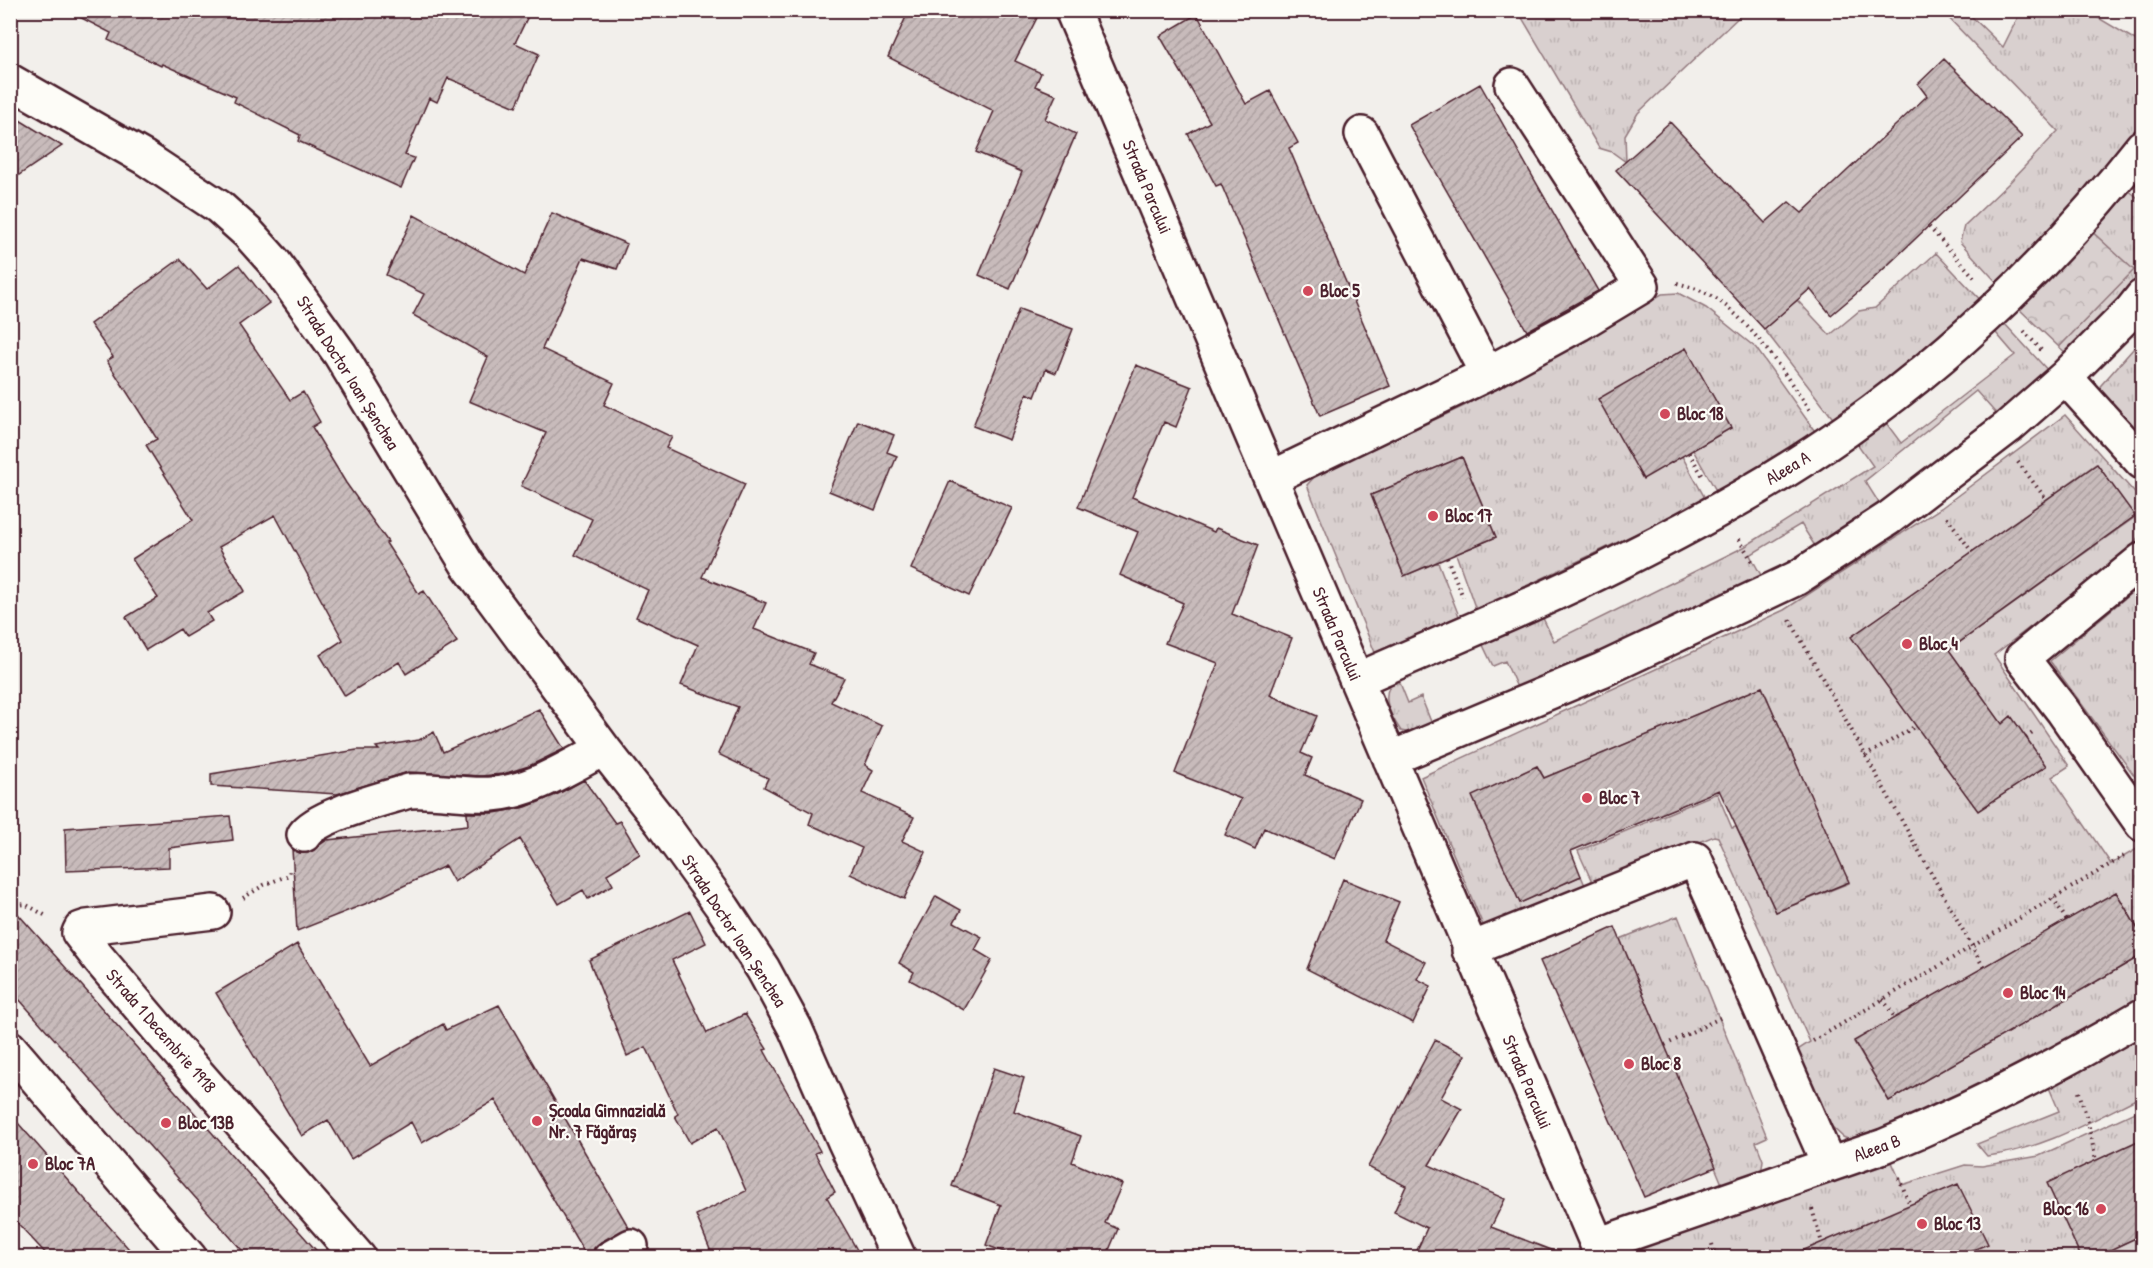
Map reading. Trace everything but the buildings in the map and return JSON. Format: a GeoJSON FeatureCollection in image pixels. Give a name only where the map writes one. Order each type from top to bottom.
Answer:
{"type":"FeatureCollection","features":[{"type":"Feature","properties":{"kind":"street","name":"Strada Parcului"},"geometry":{"type":"LineString","coordinates":[[1072,10],[1357,680],[1469,950],[1600,1251]]}},
{"type":"Feature","properties":{"kind":"street","name":"Strada Doctor Ioan Șenchea"},"geometry":{"type":"LineString","coordinates":[[10,81],[145,158],[219,207],[274,261],[340,354],[467,564],[661,822],[723,908],[763,969],[795,1028],[899,1257]]}},
{"type":"Feature","properties":{"kind":"street"},"geometry":{"type":"LineString","coordinates":[[1271,478],[1487,374],[1642,286],[1512,85]]}},
{"type":"Feature","properties":{"kind":"street"},"geometry":{"type":"LineString","coordinates":[[1362,134],[1487,374]]}},
{"type":"Feature","properties":{"kind":"street","name":"Aleea A"},"geometry":{"type":"LineString","coordinates":[[1357,680],[1535,603],[1623,561],[1787,470],[1832,440],[1934,363],[1999,305],[2093,208],[2142,147]]}},
{"type":"Feature","properties":{"kind":"street"},"geometry":{"type":"LineString","coordinates":[[1390,759],[1602,670],[1797,578],[1861,538],[1997,435],[2066,377],[2142,297]]}},
{"type":"Feature","properties":{"kind":"street"},"geometry":{"type":"LineString","coordinates":[[2066,377],[2142,462]]}},
{"type":"Feature","properties":{"kind":"street"},"geometry":{"type":"LineString","coordinates":[[2139,837],[2063,711],[2022,658],[2142,560]]}},
{"type":"Feature","properties":{"kind":"street"},"geometry":{"type":"LineString","coordinates":[[304,835],[309,828],[324,820],[409,791],[422,790],[470,795],[521,789],[604,749]]}},
{"type":"Feature","properties":{"kind":"street"},"geometry":{"type":"LineString","coordinates":[[1469,950],[1695,859],[1829,1165]]}},
{"type":"Feature","properties":{"kind":"street","name":"Strada 1 Decembrie 1918"},"geometry":{"type":"LineString","coordinates":[[213,912],[87,927],[81,929],[80,933],[160,1031],[359,1257]]}},
{"type":"Feature","properties":{"kind":"street","name":"Aleea B"},"geometry":{"type":"LineString","coordinates":[[1600,1251],[1918,1132],[1993,1098],[2142,1016]]}},
{"type":"Feature","properties":{"kind":"street"},"geometry":{"type":"LineString","coordinates":[[10,1048],[173,1252]]}},
{"type":"Feature","properties":{"kind":"path"},"geometry":{"type":"LineString","coordinates":[[1929,227],[2066,377]]}},
{"type":"Feature","properties":{"kind":"path"},"geometry":{"type":"LineString","coordinates":[[1642,286],[1665,279],[1709,295],[1731,311],[1756,337],[1832,440]]}},
{"type":"Feature","properties":{"kind":"path"},"geometry":{"type":"LineString","coordinates":[[1997,435],[2046,500]]}},
{"type":"Feature","properties":{"kind":"path"},"geometry":{"type":"LineString","coordinates":[[1927,490],[1972,552]]}},
{"type":"Feature","properties":{"kind":"path"},"geometry":{"type":"LineString","coordinates":[[1771,591],[1784,610],[1984,968]]}},
{"type":"Feature","properties":{"kind":"path"},"geometry":{"type":"LineString","coordinates":[[1864,756],[1916,726]]}},
{"type":"Feature","properties":{"kind":"path"},"geometry":{"type":"LineString","coordinates":[[213,912],[238,903],[250,892],[290,875],[290,844],[299,842],[304,835]]}},
{"type":"Feature","properties":{"kind":"path"},"geometry":{"type":"LineString","coordinates":[[1783,1059],[2054,898],[2139,837]]}},
{"type":"Feature","properties":{"kind":"path"},"geometry":{"type":"LineString","coordinates":[[2054,898],[2067,921]]}},
{"type":"Feature","properties":{"kind":"path"},"geometry":{"type":"LineString","coordinates":[[1665,1045],[1757,999]]}},
{"type":"Feature","properties":{"kind":"path"},"geometry":{"type":"LineString","coordinates":[[1883,999],[1895,1018]]}},
{"type":"Feature","properties":{"kind":"path"},"geometry":{"type":"LineString","coordinates":[[2069,1058],[2088,1122],[2096,1161]]}},
{"type":"Feature","properties":{"kind":"path"},"geometry":{"type":"LineString","coordinates":[[1897,1174],[1910,1205]]}},
{"type":"Feature","properties":{"kind":"green space"},"geometry":{"type":"Polygon","coordinates":[[[1518,11],[1745,11],[1638,113],[1625,135],[1626,162],[1612,152],[1599,148],[1518,11]]]}},
{"type":"Feature","properties":{"kind":"green space"},"geometry":{"type":"Polygon","coordinates":[[[1942,11],[1966,11],[2003,47],[2021,11],[2087,11],[2137,41],[2142,33],[2142,124],[2115,161],[2000,286],[1960,242],[1964,226],[2058,131],[1942,11]]]}},
{"type":"Feature","properties":{"kind":"green space"},"geometry":{"type":"Polygon","coordinates":[[[2123,186],[2142,201],[2142,297],[2079,364],[2059,347],[2133,270],[2089,229],[2123,186]]]}},
{"type":"Feature","properties":{"kind":"green space"},"geometry":{"type":"Polygon","coordinates":[[[2089,229],[2134,270],[2059,347],[2017,307],[2089,229]]]}},
{"type":"Feature","properties":{"kind":"green space"},"geometry":{"type":"Polygon","coordinates":[[[1936,253],[1987,307],[1838,425],[1764,329],[1797,300],[1830,335],[1859,311],[1875,308],[1936,253]]]}},
{"type":"Feature","properties":{"kind":"green space"},"geometry":{"type":"Polygon","coordinates":[[[1678,293],[1706,308],[1756,348],[1819,437],[1718,494],[1693,450],[1731,428],[1686,349],[1682,456],[1706,500],[1476,610],[1456,554],[1496,537],[1462,457],[1371,495],[1404,576],[1438,562],[1459,616],[1376,655],[1307,485],[1316,475],[1464,406],[1662,294],[1678,293]]]}},
{"type":"Feature","properties":{"kind":"green space"},"geometry":{"type":"Polygon","coordinates":[[[1993,311],[2051,374],[1999,417],[1976,391],[1865,481],[1884,511],[1820,554],[1801,524],[1750,555],[1763,579],[1520,694],[1505,661],[1493,666],[1481,641],[1540,612],[1554,641],[1744,547],[1873,466],[1849,432],[1878,412],[1901,443],[2015,355],[1984,319],[1993,311]]]}},
{"type":"Feature","properties":{"kind":"green space"},"geometry":{"type":"Polygon","coordinates":[[[2142,339],[2142,437],[2094,393],[2142,339]]]}},
{"type":"Feature","properties":{"kind":"green space"},"geometry":{"type":"Polygon","coordinates":[[[2065,415],[2142,501],[2142,532],[2132,546],[1994,655],[2069,766],[2052,777],[2111,864],[2142,846],[2142,936],[2116,892],[1854,1042],[1889,1101],[2142,955],[2142,1002],[1957,1100],[1860,1144],[1843,1137],[1830,1125],[1796,1051],[1810,1042],[1718,837],[1714,836],[1594,886],[1578,851],[1717,793],[1732,828],[1736,827],[1776,912],[1849,883],[1762,687],[1544,778],[1537,766],[1473,796],[1520,903],[1581,876],[1587,890],[1485,930],[1421,777],[1784,610],[1941,508],[2065,415]],[[2096,464],[1852,637],[1978,810],[2046,766],[2011,716],[2002,724],[1949,650],[2135,517],[2096,464]]]}},
{"type":"Feature","properties":{"kind":"green space"},"geometry":{"type":"Polygon","coordinates":[[[2142,584],[2142,786],[2050,661],[2142,584]]]}},
{"type":"Feature","properties":{"kind":"green space"},"geometry":{"type":"Polygon","coordinates":[[[1398,678],[1408,703],[1421,697],[1434,729],[1411,733],[1401,731],[1390,711],[1387,696],[1392,683],[1398,678]]]}},
{"type":"Feature","properties":{"kind":"green space"},"geometry":{"type":"Polygon","coordinates":[[[1678,916],[1767,1137],[1756,1142],[1763,1160],[1761,1174],[1727,1196],[1620,939],[1678,916]]]}},
{"type":"Feature","properties":{"kind":"green space"},"geometry":{"type":"Polygon","coordinates":[[[2142,1033],[2142,1096],[2067,1133],[2028,1147],[1987,1156],[1977,1144],[2059,1111],[2048,1085],[2142,1033]]]}},
{"type":"Feature","properties":{"kind":"green space"},"geometry":{"type":"Polygon","coordinates":[[[2139,1110],[2142,1111],[2142,1143],[2141,1140],[2048,1183],[2081,1257],[1955,1257],[1987,1243],[1958,1185],[1789,1257],[1636,1257],[1636,1248],[1888,1153],[1902,1185],[1965,1165],[1982,1166],[2039,1156],[2139,1110]]]}},
{"type":"Feature","properties":{"kind":"green space"},"geometry":{"type":"Polygon","coordinates":[[[2142,1235],[2142,1257],[2095,1257],[2142,1235]]]}},
{"type":"Feature","properties":{"kind":"place","name":"Bloc 5"},"geometry":{"type":"Point","coordinates":[1308,291]}},
{"type":"Feature","properties":{"kind":"place","name":"Bloc 18"},"geometry":{"type":"Point","coordinates":[1665,414]}},
{"type":"Feature","properties":{"kind":"place","name":"Bloc 17"},"geometry":{"type":"Point","coordinates":[1433,516]}},
{"type":"Feature","properties":{"kind":"place","name":"Bloc 4"},"geometry":{"type":"Point","coordinates":[1907,644]}},
{"type":"Feature","properties":{"kind":"place","name":"Bloc 7"},"geometry":{"type":"Point","coordinates":[1587,798]}},
{"type":"Feature","properties":{"kind":"place","name":"Bloc 14"},"geometry":{"type":"Point","coordinates":[2008,993]}},
{"type":"Feature","properties":{"kind":"place","name":"Bloc 8"},"geometry":{"type":"Point","coordinates":[1629,1064]}},
{"type":"Feature","properties":{"kind":"place","name":"Școala Gimnazială Nr. 7 Făgăraș"},"geometry":{"type":"Point","coordinates":[537,1121]}},
{"type":"Feature","properties":{"kind":"place","name":"Bloc 13B"},"geometry":{"type":"Point","coordinates":[166,1123]}},
{"type":"Feature","properties":{"kind":"place","name":"Bloc 7A"},"geometry":{"type":"Point","coordinates":[33,1164]}},
{"type":"Feature","properties":{"kind":"place","name":"Bloc 16"},"geometry":{"type":"Point","coordinates":[2101,1209]}},
{"type":"Feature","properties":{"kind":"place","name":"Bloc 13"},"geometry":{"type":"Point","coordinates":[1922,1224]}}]}
